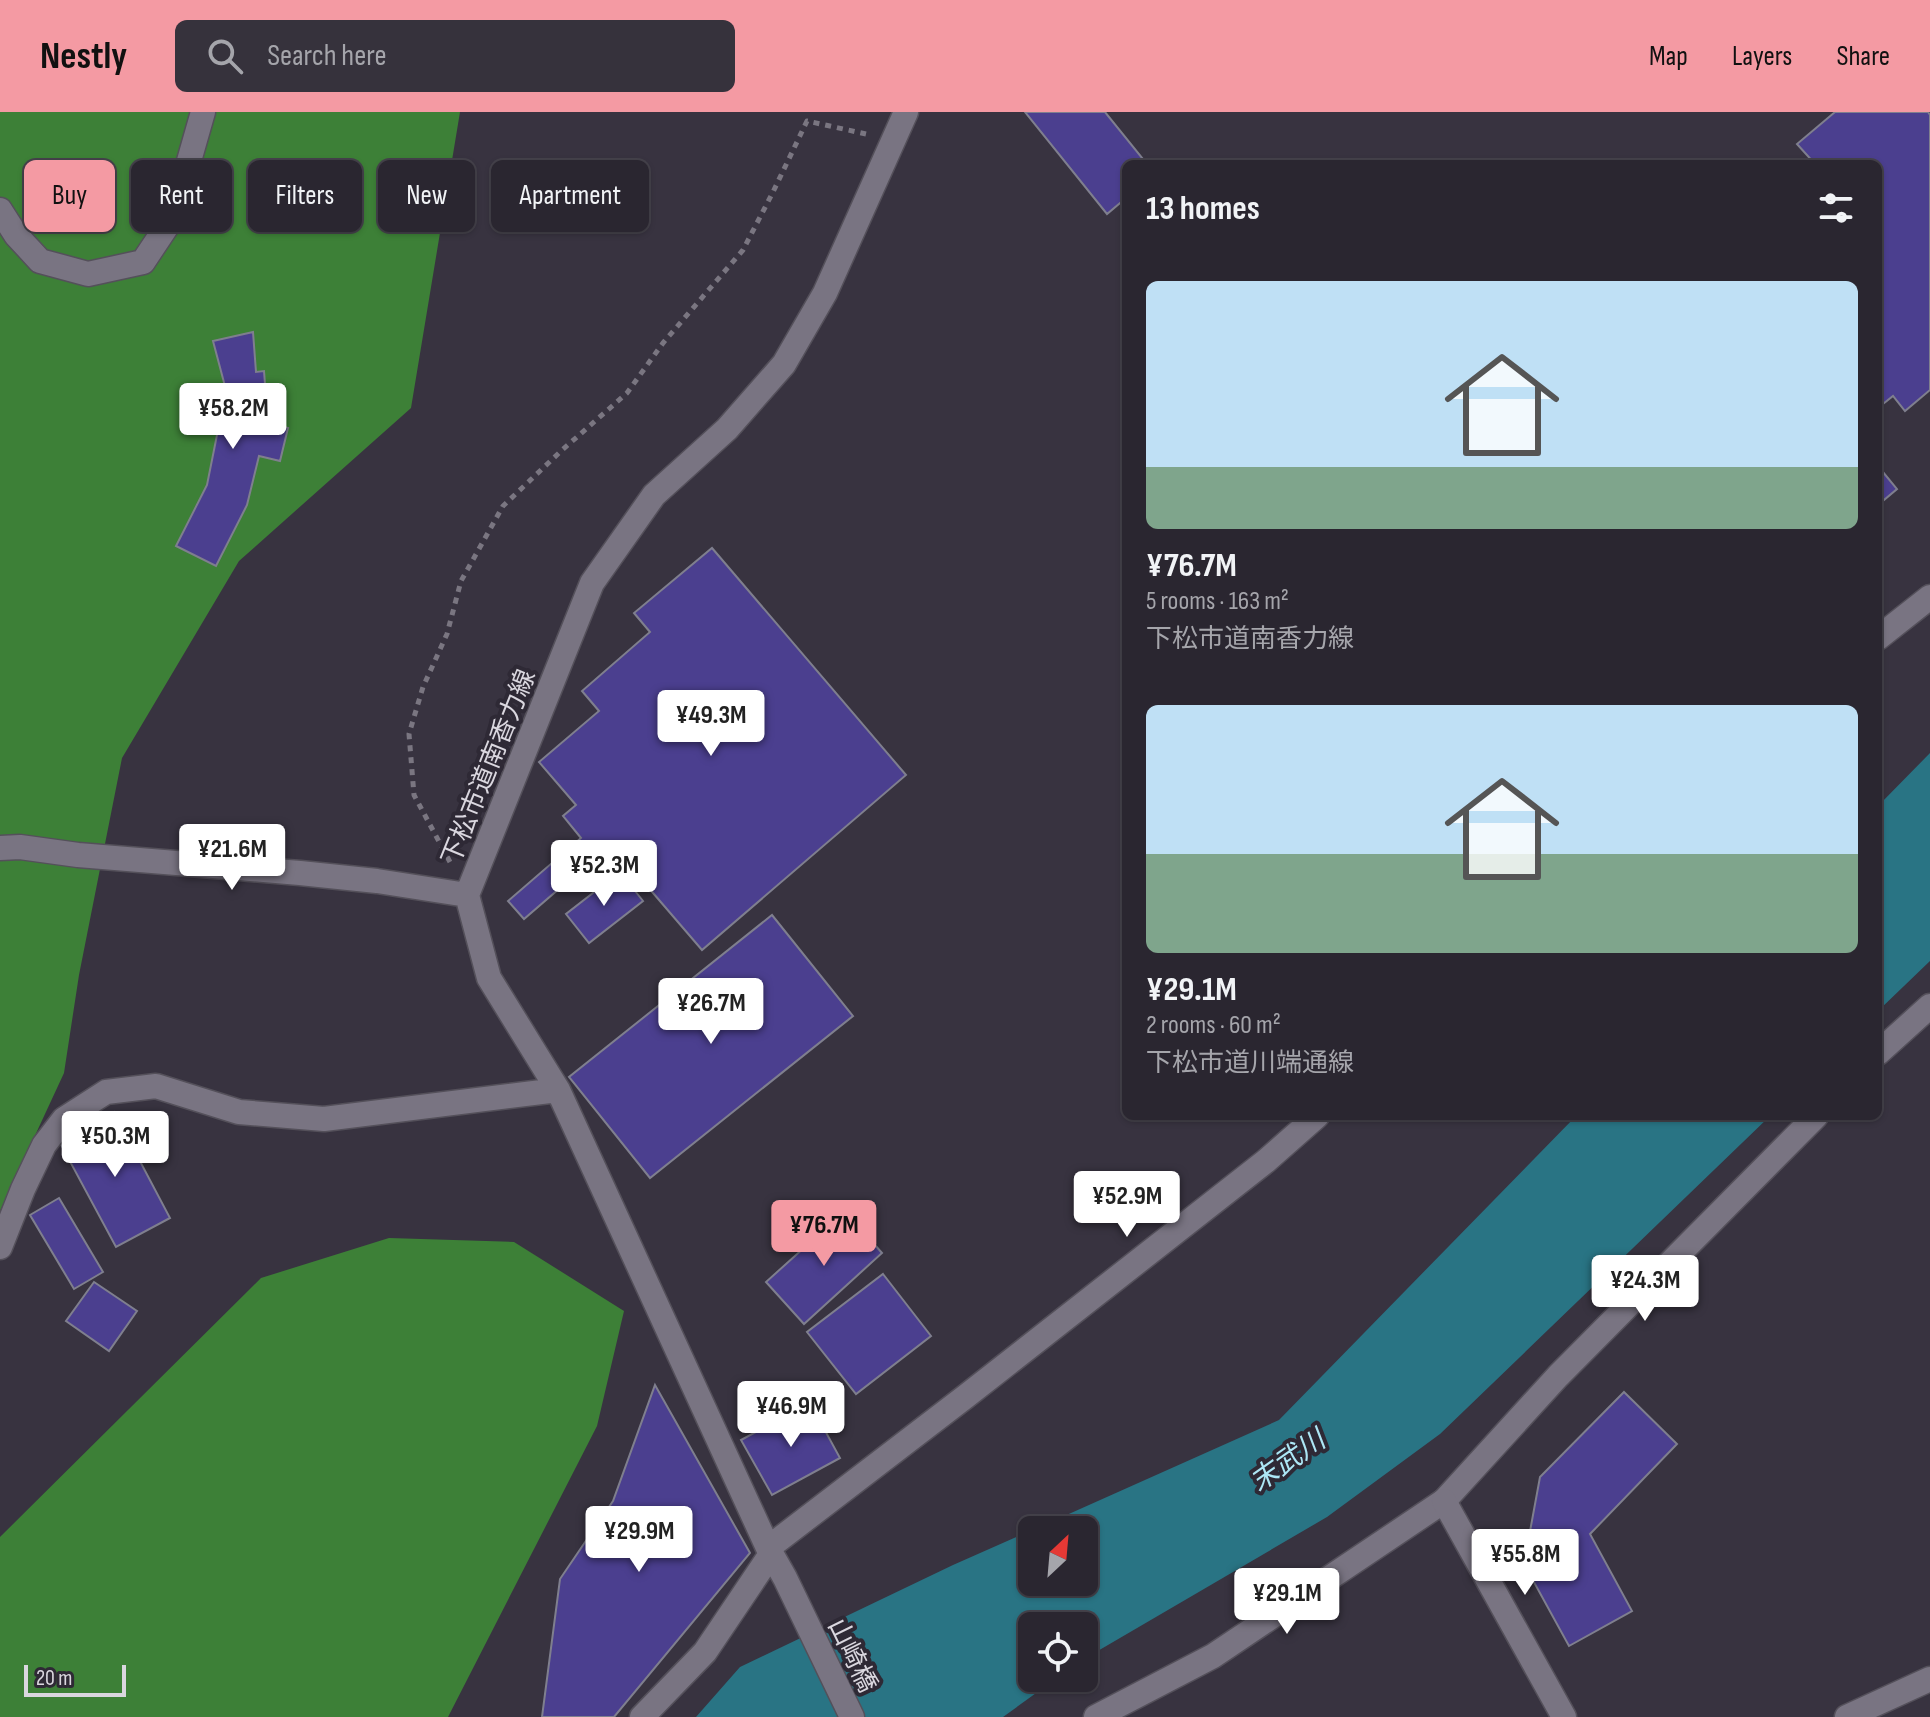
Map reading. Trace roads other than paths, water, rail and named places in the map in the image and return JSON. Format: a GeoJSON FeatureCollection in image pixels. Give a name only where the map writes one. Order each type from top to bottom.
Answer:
{"type":"FeatureCollection","features":[{"type":"Feature","properties":{"kind":"street"},"geometry":{"type":"LineString","coordinates":[[0,210],[8,239],[40,261],[88,274],[143,262],[173,217],[203,112]]}},
{"type":"Feature","properties":{"kind":"street","name":"下松市道南香力線"},"geometry":{"type":"LineString","coordinates":[[804,1618],[770,1551],[558,1090],[489,978],[467,895],[592,583],[654,495],[727,429],[784,364],[825,293],[906,112]]}},
{"type":"Feature","properties":{"kind":"street"},"geometry":{"type":"LineString","coordinates":[[1882,635],[1930,597]]}},
{"type":"Feature","properties":{"kind":"street"},"geometry":{"type":"LineString","coordinates":[[0,848],[20,847],[78,855],[300,873],[467,895]]}},
{"type":"Feature","properties":{"kind":"street"},"geometry":{"type":"LineString","coordinates":[[1882,1049],[1930,1006]]}},
{"type":"Feature","properties":{"kind":"street"},"geometry":{"type":"LineString","coordinates":[[0,1247],[44,1145],[64,1119],[106,1092],[156,1086],[239,1112],[324,1119],[558,1090]]}},
{"type":"Feature","properties":{"kind":"street"},"geometry":{"type":"LineString","coordinates":[[642,1717],[705,1652],[770,1551],[1266,1161],[1312,1120]]}},
{"type":"Feature","properties":{"kind":"street"},"geometry":{"type":"LineString","coordinates":[[1096,1717],[1213,1656],[1444,1501],[1558,1376],[1812,1120]]}},
{"type":"Feature","properties":{"kind":"street"},"geometry":{"type":"LineString","coordinates":[[1444,1501],[1564,1717]]}},
{"type":"Feature","properties":{"kind":"street","name":"山崎橋"},"geometry":{"type":"LineString","coordinates":[[804,1618],[852,1717]]}},
{"type":"Feature","properties":{"kind":"street"},"geometry":{"type":"LineString","coordinates":[[1847,1717],[1930,1679]]}},
{"type":"Feature","properties":{"kind":"water"},"geometry":{"type":"Polygon","coordinates":[[[1930,753],[1930,961],[1882,1007],[1882,802],[1930,753]]]}},
{"type":"Feature","properties":{"kind":"water","name":"末武川"},"geometry":{"type":"Polygon","coordinates":[[[1572,1120],[1766,1120],[1440,1434],[1327,1517],[1098,1651],[1098,1612],[1018,1612],[1018,1692],[1038,1692],[1003,1717],[696,1717],[740,1667],[1018,1536],[1018,1596],[1098,1596],[1098,1516],[1064,1516],[1279,1420],[1572,1120]]]}}]}
